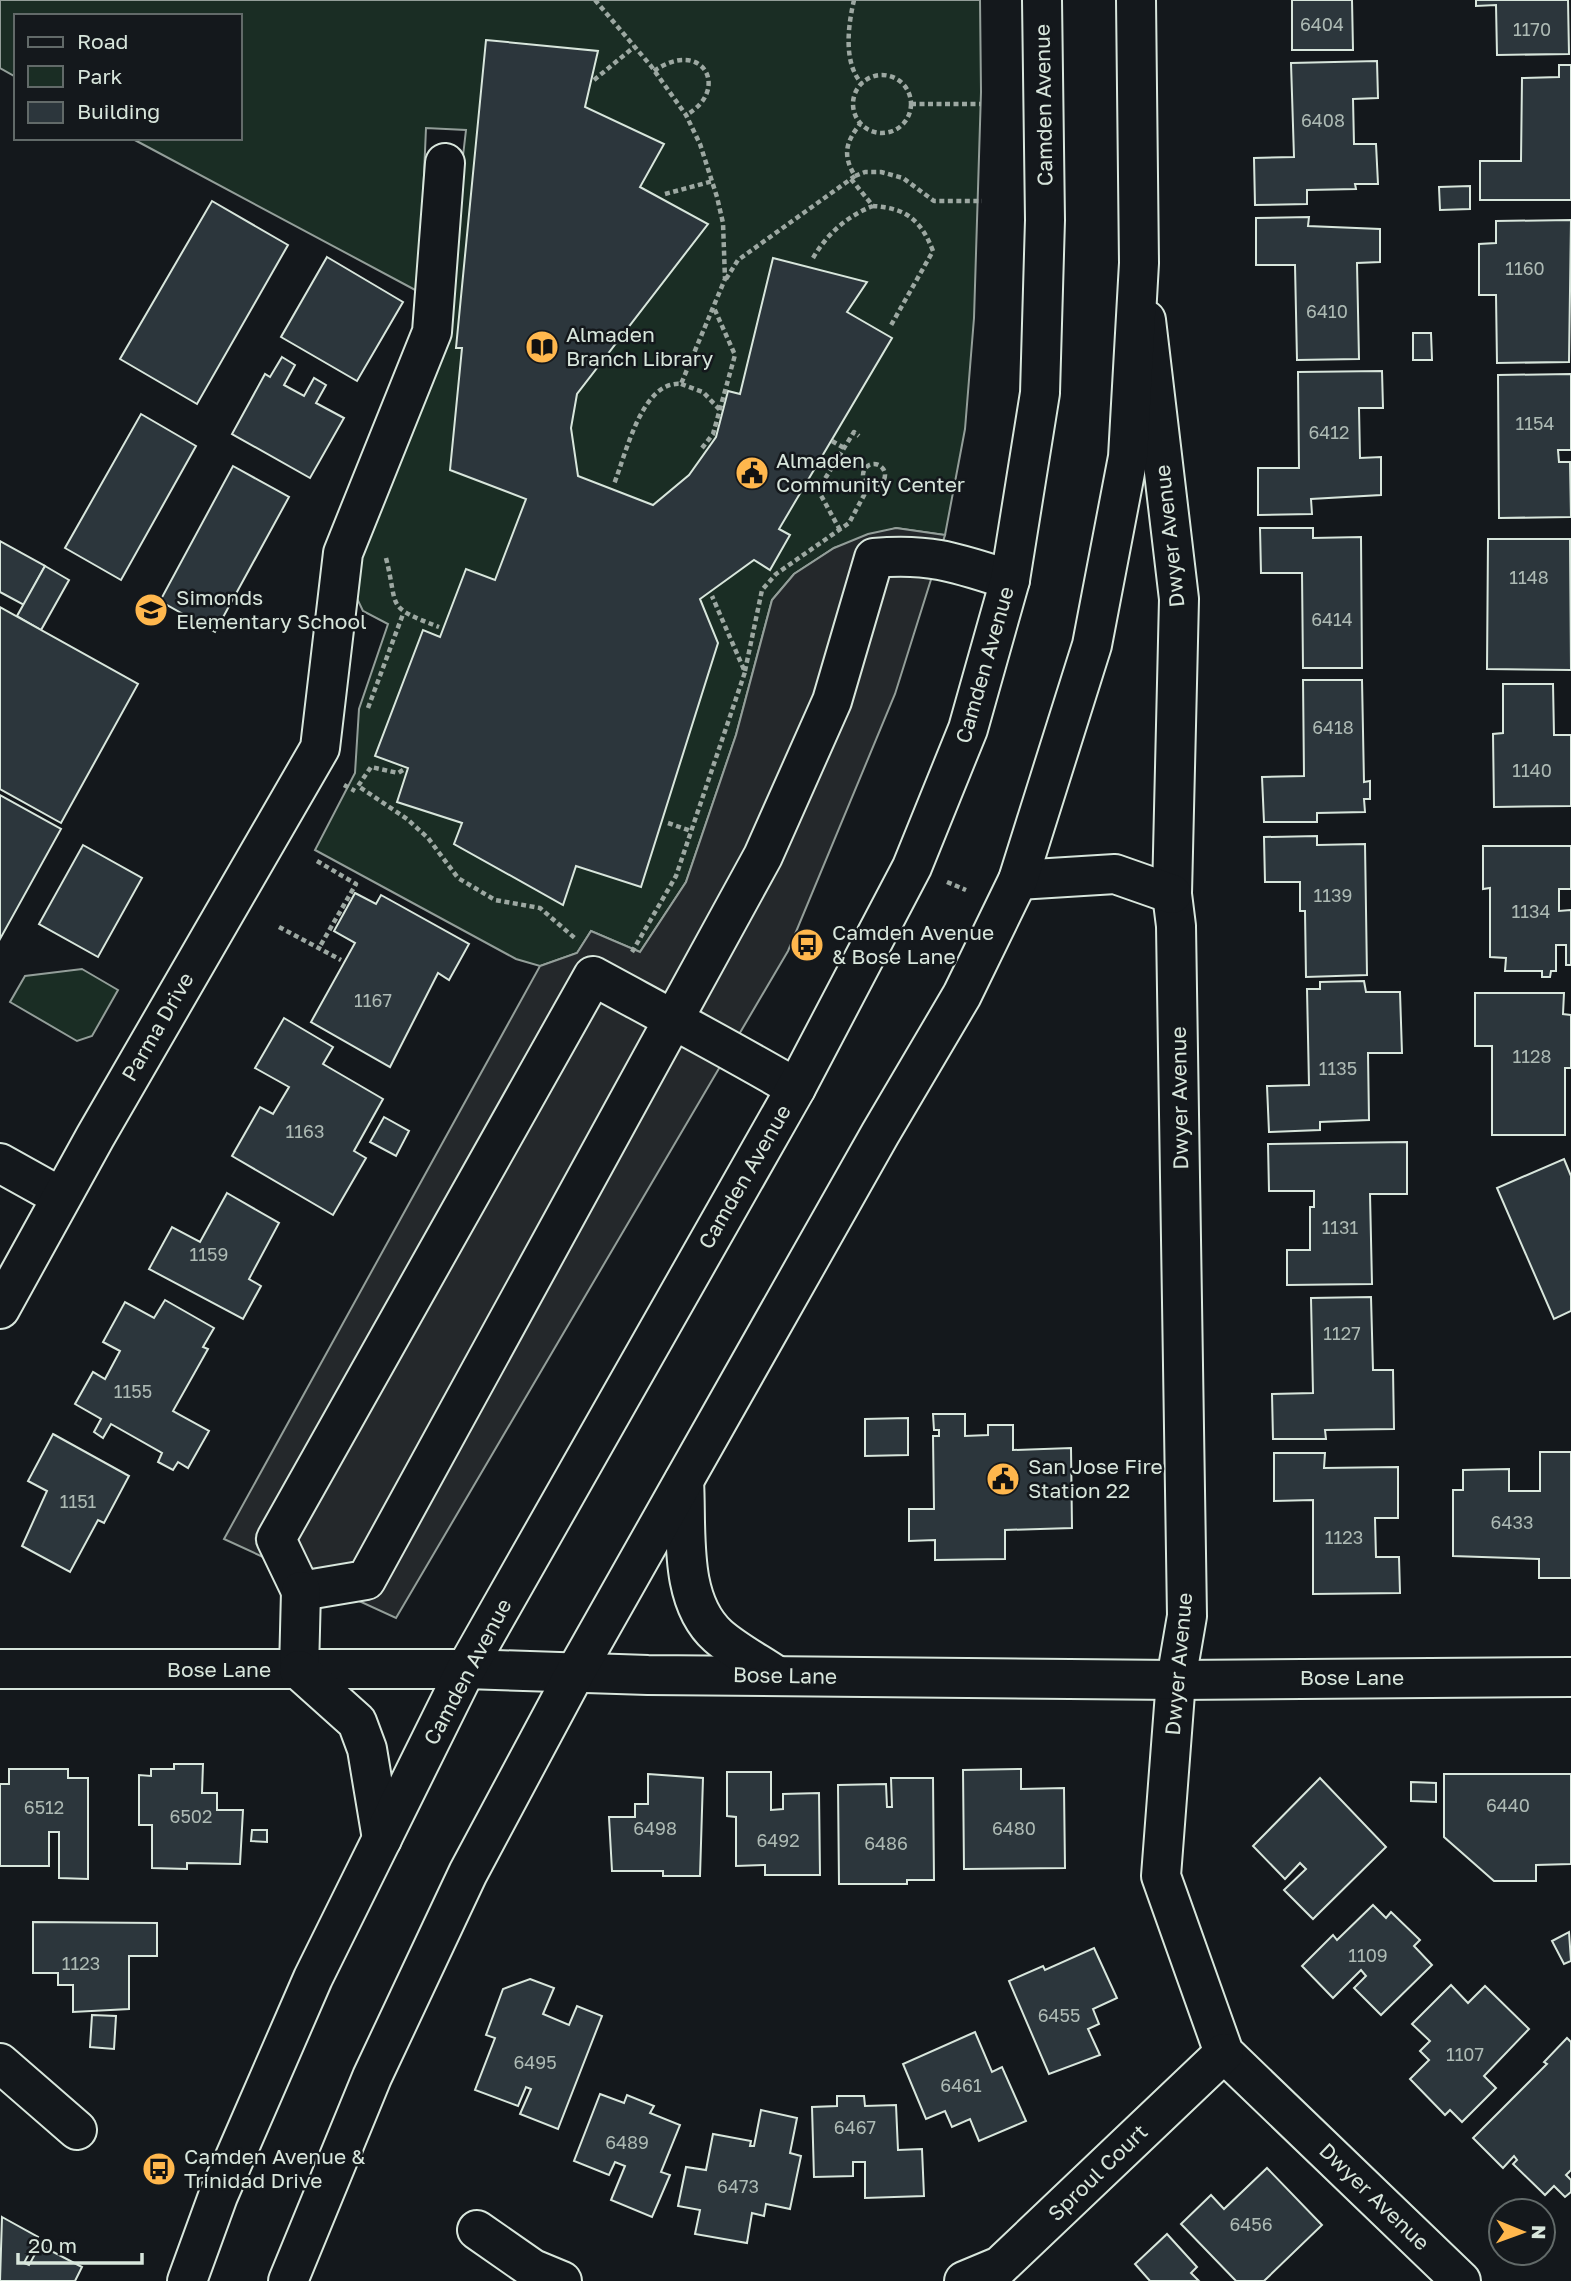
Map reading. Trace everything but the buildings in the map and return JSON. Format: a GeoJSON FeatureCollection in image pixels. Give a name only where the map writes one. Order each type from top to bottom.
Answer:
{"type":"FeatureCollection","features":[{"type":"Feature","properties":{"kind":"main road","name":"Camden Avenue"},"geometry":{"type":"LineString","coordinates":[[187,2281],[218,2196],[313,1978],[466,1669],[796,1088],[912,867],[968,729],[1010,580],[1040,393],[1045,220],[1042,0]]}},
{"type":"Feature","properties":{"kind":"main road"},"geometry":{"type":"LineString","coordinates":[[288,2281],[372,2077],[468,1873],[684,1481],[962,995],[1018,880],[1092,645],[1128,457],[1139,263],[1136,0]]}},
{"type":"Feature","properties":{"kind":"main road"},"geometry":{"type":"LineString","coordinates":[[359,513],[432,332],[445,163]]}},
{"type":"Feature","properties":{"kind":"main road","name":"Dwyer Avenue"},"geometry":{"type":"LineString","coordinates":[[1139,263],[1179,599],[1172,894],[1177,940],[1187,1616],[1176,1680],[1161,1876],[1224,2053],[1461,2281]]}},
{"type":"Feature","properties":{"kind":"main road","name":"Parma Drive"},"geometry":{"type":"LineString","coordinates":[[0,1309],[61,1197],[320,748],[343,553],[359,513]]}},
{"type":"Feature","properties":{"kind":"main road"},"geometry":{"type":"LineString","coordinates":[[301,1591],[366,1580],[763,856],[832,701],[874,558],[922,555],[944,558],[1010,580]]}},
{"type":"Feature","properties":{"kind":"main road"},"geometry":{"type":"LineString","coordinates":[[1018,880],[1115,874],[1172,894]]}},
{"type":"Feature","properties":{"kind":"main road"},"geometry":{"type":"LineString","coordinates":[[382,1839],[367,1749],[357,1722],[299,1670],[301,1591],[276,1539],[602,981],[796,1088]]}},
{"type":"Feature","properties":{"kind":"main road"},"geometry":{"type":"LineString","coordinates":[[0,1163],[61,1197]]}},
{"type":"Feature","properties":{"kind":"main road"},"geometry":{"type":"LineString","coordinates":[[684,1481],[690,1579],[697,1610],[718,1636],[777,1676]]}},
{"type":"Feature","properties":{"kind":"main road","name":"Bose Lane"},"geometry":{"type":"LineString","coordinates":[[0,1669],[466,1669],[576,1673],[1176,1680],[1571,1677]]}},
{"type":"Feature","properties":{"kind":"main road","name":"Sproul Court"},"geometry":{"type":"LineString","coordinates":[[964,2281],[1000,2266],[1224,2053]]}},
{"type":"Feature","properties":{"kind":"main road"},"geometry":{"type":"LineString","coordinates":[[0,2063],[76,2130]]}},
{"type":"Feature","properties":{"kind":"main road"},"geometry":{"type":"LineString","coordinates":[[477,2230],[533,2269],[562,2281]]}},
{"type":"Feature","properties":{"kind":"path"},"geometry":{"type":"LineString","coordinates":[[595,0],[654,71],[686,115],[713,181],[723,223],[725,279]]}},
{"type":"Feature","properties":{"kind":"path"},"geometry":{"type":"LineString","coordinates":[[854,0],[850,21],[850,63],[854,75],[862,84]]}},
{"type":"Feature","properties":{"kind":"path"},"geometry":{"type":"LineString","coordinates":[[594,80],[634,47]]}},
{"type":"Feature","properties":{"kind":"path"},"geometry":{"type":"LineString","coordinates":[[654,71],[671,60],[683,58],[691,60],[706,74],[709,90],[706,98],[686,115]]}},
{"type":"Feature","properties":{"kind":"path"},"geometry":{"type":"LineString","coordinates":[[891,76],[906,87],[911,104],[910,114],[897,129],[878,133],[860,124],[853,105],[862,84],[873,77],[891,76]]}},
{"type":"Feature","properties":{"kind":"path"},"geometry":{"type":"LineString","coordinates":[[911,104],[981,104]]}},
{"type":"Feature","properties":{"kind":"path"},"geometry":{"type":"LineString","coordinates":[[860,124],[847,143],[845,154],[853,178],[873,206]]}},
{"type":"Feature","properties":{"kind":"path"},"geometry":{"type":"LineString","coordinates":[[681,384],[725,279],[738,260],[853,178],[865,172],[881,172],[903,178],[934,201],[982,201]]}},
{"type":"Feature","properties":{"kind":"path"},"geometry":{"type":"LineString","coordinates":[[665,194],[713,181]]}},
{"type":"Feature","properties":{"kind":"path"},"geometry":{"type":"LineString","coordinates":[[813,258],[823,241],[846,220],[873,206],[897,209],[913,216],[922,227],[933,251],[890,327]]}},
{"type":"Feature","properties":{"kind":"path"},"geometry":{"type":"LineString","coordinates":[[702,448],[713,434],[735,355],[714,308]]}},
{"type":"Feature","properties":{"kind":"path"},"geometry":{"type":"LineString","coordinates":[[614,484],[642,411],[654,392],[669,383],[681,384],[703,392],[720,410]]}},
{"type":"Feature","properties":{"kind":"path"},"geometry":{"type":"LineString","coordinates":[[840,530],[818,490],[854,432],[859,436]]}},
{"type":"Feature","properties":{"kind":"path"},"geometry":{"type":"LineString","coordinates":[[832,441],[844,448]]}},
{"type":"Feature","properties":{"kind":"path"},"geometry":{"type":"LineString","coordinates":[[872,464],[880,465],[885,479],[877,486],[869,486],[862,477],[863,470],[872,464]]}},
{"type":"Feature","properties":{"kind":"path"},"geometry":{"type":"LineString","coordinates":[[403,771],[398,773],[370,767],[358,786],[421,832],[458,878],[495,900],[540,908],[577,939],[602,981],[676,876],[744,672],[762,590],[776,573],[849,523],[869,486]]}},
{"type":"Feature","properties":{"kind":"path"},"geometry":{"type":"LineString","coordinates":[[359,513],[383,544],[393,603],[403,614],[439,627]]}},
{"type":"Feature","properties":{"kind":"path"},"geometry":{"type":"LineString","coordinates":[[712,596],[744,672]]}},
{"type":"Feature","properties":{"kind":"path"},"geometry":{"type":"LineString","coordinates":[[365,714],[403,614]]}},
{"type":"Feature","properties":{"kind":"path"},"geometry":{"type":"LineString","coordinates":[[348,775],[343,784],[355,791]]}},
{"type":"Feature","properties":{"kind":"path"},"geometry":{"type":"LineString","coordinates":[[668,823],[691,831]]}},
{"type":"Feature","properties":{"kind":"path"},"geometry":{"type":"LineString","coordinates":[[317,860],[356,884],[319,948]]}},
{"type":"Feature","properties":{"kind":"path"},"geometry":{"type":"LineString","coordinates":[[945,881],[966,890]]}},
{"type":"Feature","properties":{"kind":"path"},"geometry":{"type":"LineString","coordinates":[[279,927],[341,960]]}},
{"type":"Feature","properties":{"kind":"green space"},"geometry":{"type":"Polygon","coordinates":[[[0,0],[980,0],[981,92],[974,318],[965,429],[945,535],[896,528],[834,548],[794,574],[772,600],[736,735],[686,882],[640,952],[591,931],[577,953],[540,966],[516,959],[315,850],[355,773],[359,709],[388,624],[363,611],[351,586],[442,337],[466,130],[426,128],[419,292],[135,140],[242,140],[242,14],[14,14],[14,76],[0,68],[0,0]]]}},
{"type":"Feature","properties":{"kind":"green space"},"geometry":{"type":"Polygon","coordinates":[[[82,969],[118,990],[92,1036],[77,1041],[10,1002],[25,976],[82,969]]]}},
{"type":"Feature","properties":{"kind":"shaded area"},"geometry":{"type":"Polygon","coordinates":[[[896,528],[945,535],[895,694],[788,951],[396,1618],[224,1539],[540,966],[577,953],[591,931],[640,952],[686,882],[736,735],[772,600],[794,574],[834,548],[868,534],[896,528]]]}},
{"type":"Feature","properties":{"kind":"place","name":"Almaden Branch Library"},"geometry":{"type":"Point","coordinates":[542,347]}},
{"type":"Feature","properties":{"kind":"place","name":"Almaden Community Center"},"geometry":{"type":"Point","coordinates":[752,473]}},
{"type":"Feature","properties":{"kind":"place","name":"Simonds Elementary School"},"geometry":{"type":"Point","coordinates":[151,610]}},
{"type":"Feature","properties":{"kind":"place","name":"Camden Avenue & Bose Lane"},"geometry":{"type":"Point","coordinates":[807,945]}},
{"type":"Feature","properties":{"kind":"place","name":"San Jose Fire Station 22"},"geometry":{"type":"Point","coordinates":[1003,1479]}},
{"type":"Feature","properties":{"kind":"place","name":"Camden Avenue & Trinidad Drive"},"geometry":{"type":"Point","coordinates":[159,2169]}}]}
